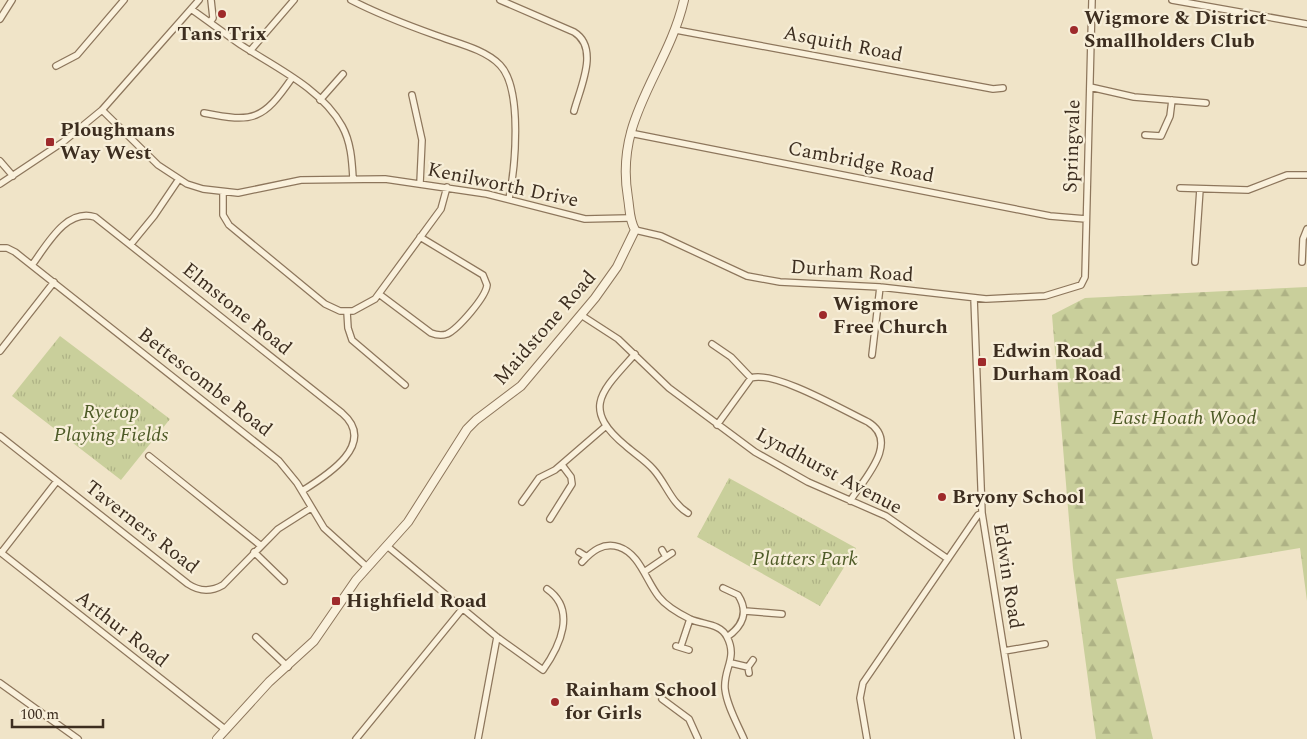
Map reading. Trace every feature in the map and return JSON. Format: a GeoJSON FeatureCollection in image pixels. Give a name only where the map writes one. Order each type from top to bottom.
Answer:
{"type":"FeatureCollection","features":[{"type":"Feature","properties":{"kind":"street"},"geometry":{"type":"LineString","coordinates":[[0,19],[12,0]]}},
{"type":"Feature","properties":{"kind":"street"},"geometry":{"type":"LineString","coordinates":[[56,66],[78,55],[124,0]]}},
{"type":"Feature","properties":{"kind":"street"},"geometry":{"type":"LineString","coordinates":[[0,184],[63,142],[102,110],[199,0]]}},
{"type":"Feature","properties":{"kind":"street"},"geometry":{"type":"LineString","coordinates":[[210,22],[213,17],[211,0]]}},
{"type":"Feature","properties":{"kind":"street"},"geometry":{"type":"LineString","coordinates":[[250,50],[294,0]]}},
{"type":"Feature","properties":{"kind":"street"},"geometry":{"type":"LineString","coordinates":[[351,0],[390,18],[477,50],[491,57],[503,69],[512,87],[515,133],[514,170],[509,199]]}},
{"type":"Feature","properties":{"kind":"street"},"geometry":{"type":"LineString","coordinates":[[500,0],[574,32],[584,41],[588,56],[574,111]]}},
{"type":"Feature","properties":{"kind":"street"},"geometry":{"type":"LineString","coordinates":[[635,230],[629,218],[630,208],[624,170],[630,133],[643,95],[676,30],[684,0]]}},
{"type":"Feature","properties":{"kind":"street","name":"Springvale"},"geometry":{"type":"LineString","coordinates":[[1075,287],[1084,282],[1092,0]]}},
{"type":"Feature","properties":{"kind":"street"},"geometry":{"type":"LineString","coordinates":[[1172,0],[1307,24]]}},
{"type":"Feature","properties":{"kind":"street"},"geometry":{"type":"LineString","coordinates":[[191,9],[292,78],[320,100],[343,128],[350,152],[352,178]]}},
{"type":"Feature","properties":{"kind":"street","name":"Asquith Road"},"geometry":{"type":"LineString","coordinates":[[676,30],[993,89],[1003,88]]}},
{"type":"Feature","properties":{"kind":"street"},"geometry":{"type":"LineString","coordinates":[[320,100],[344,74]]}},
{"type":"Feature","properties":{"kind":"street"},"geometry":{"type":"LineString","coordinates":[[204,113],[244,118],[259,115],[271,106],[292,78]]}},
{"type":"Feature","properties":{"kind":"street"},"geometry":{"type":"LineString","coordinates":[[1090,87],[1134,97],[1206,103]]}},
{"type":"Feature","properties":{"kind":"street"},"geometry":{"type":"LineString","coordinates":[[412,95],[422,140],[420,183]]}},
{"type":"Feature","properties":{"kind":"street"},"geometry":{"type":"LineString","coordinates":[[1145,135],[1161,136],[1170,116],[1172,100]]}},
{"type":"Feature","properties":{"kind":"street","name":"Kenilworth Drive"},"geometry":{"type":"LineString","coordinates":[[102,110],[148,156],[179,179],[194,187],[223,192],[248,192],[301,180],[352,178],[447,187],[509,199],[584,219],[629,218]]}},
{"type":"Feature","properties":{"kind":"street","name":"Cambridge Road"},"geometry":{"type":"LineString","coordinates":[[630,133],[1050,216],[1086,219]]}},
{"type":"Feature","properties":{"kind":"street"},"geometry":{"type":"LineString","coordinates":[[0,160],[13,176]]}},
{"type":"Feature","properties":{"kind":"street"},"geometry":{"type":"LineString","coordinates":[[1180,188],[1248,190],[1287,175],[1307,175]]}},
{"type":"Feature","properties":{"kind":"street"},"geometry":{"type":"LineString","coordinates":[[131,244],[154,216],[179,179]]}},
{"type":"Feature","properties":{"kind":"street"},"geometry":{"type":"LineString","coordinates":[[223,192],[223,216],[229,225],[325,304],[335,310],[346,312],[362,308],[379,294],[441,209],[447,187]]}},
{"type":"Feature","properties":{"kind":"street"},"geometry":{"type":"LineString","coordinates":[[1195,262],[1200,190]]}},
{"type":"Feature","properties":{"kind":"street","name":"Elmstone Road"},"geometry":{"type":"LineString","coordinates":[[32,265],[67,222],[76,217],[95,217],[350,421],[354,439],[348,454],[330,472],[302,491]]}},
{"type":"Feature","properties":{"kind":"street","name":"Durham Road"},"geometry":{"type":"LineString","coordinates":[[635,230],[661,236],[735,271],[759,279],[807,284],[880,287],[974,298],[1034,297],[1075,287]]}},
{"type":"Feature","properties":{"kind":"street","name":"Maidstone Road"},"geometry":{"type":"LineString","coordinates":[[217,739],[270,682],[317,637],[366,567],[388,546],[408,522],[467,430],[476,420],[521,386],[617,267],[635,230]]}},
{"type":"Feature","properties":{"kind":"street"},"geometry":{"type":"LineString","coordinates":[[1302,262],[1303,240],[1307,230]]}},
{"type":"Feature","properties":{"kind":"street"},"geometry":{"type":"LineString","coordinates":[[379,294],[431,333],[441,336],[452,331],[482,299],[487,285],[483,275],[420,237]]}},
{"type":"Feature","properties":{"kind":"street","name":"Bettescombe Road"},"geometry":{"type":"LineString","coordinates":[[0,248],[11,249],[32,265],[285,467],[329,534],[366,567]]}},
{"type":"Feature","properties":{"kind":"street"},"geometry":{"type":"LineString","coordinates":[[0,351],[54,282]]}},
{"type":"Feature","properties":{"kind":"street"},"geometry":{"type":"LineString","coordinates":[[872,355],[880,287]]}},
{"type":"Feature","properties":{"kind":"street","name":"Edwin Road"},"geometry":{"type":"LineString","coordinates":[[974,298],[982,513],[1018,739]]}},
{"type":"Feature","properties":{"kind":"street"},"geometry":{"type":"LineString","coordinates":[[346,312],[352,340],[405,384]]}},
{"type":"Feature","properties":{"kind":"street","name":"Lyndhurst Avenue"},"geometry":{"type":"LineString","coordinates":[[581,314],[618,339],[669,388],[717,425],[782,469],[886,516],[948,559]]}},
{"type":"Feature","properties":{"kind":"street"},"geometry":{"type":"LineString","coordinates":[[712,344],[731,358],[751,378]]}},
{"type":"Feature","properties":{"kind":"street"},"geometry":{"type":"LineString","coordinates":[[635,354],[601,396],[599,412],[606,426],[651,467],[662,480],[674,502],[688,513]]}},
{"type":"Feature","properties":{"kind":"street"},"geometry":{"type":"LineString","coordinates":[[717,425],[751,378],[762,376],[774,378],[868,422],[876,429],[881,442],[881,452],[850,501]]}},
{"type":"Feature","properties":{"kind":"street"},"geometry":{"type":"LineString","coordinates":[[522,502],[539,478],[562,465],[606,426]]}},
{"type":"Feature","properties":{"kind":"street","name":"Taverners Road"},"geometry":{"type":"LineString","coordinates":[[0,436],[198,590],[214,590],[223,585],[260,545],[284,524],[311,508]]}},
{"type":"Feature","properties":{"kind":"street"},"geometry":{"type":"LineString","coordinates":[[149,456],[260,545]]}},
{"type":"Feature","properties":{"kind":"street"},"geometry":{"type":"LineString","coordinates":[[550,519],[572,484],[571,477],[562,465]]}},
{"type":"Feature","properties":{"kind":"street"},"geometry":{"type":"LineString","coordinates":[[0,552],[57,481]]}},
{"type":"Feature","properties":{"kind":"street"},"geometry":{"type":"LineString","coordinates":[[866,739],[860,688],[978,515],[982,513]]}},
{"type":"Feature","properties":{"kind":"street"},"geometry":{"type":"LineString","coordinates":[[388,546],[497,637],[543,670],[556,652],[563,624],[561,605],[557,597],[547,589]]}},
{"type":"Feature","properties":{"kind":"street"},"geometry":{"type":"LineString","coordinates":[[580,552],[584,559],[600,548],[618,547],[630,554],[660,598],[690,619],[715,626],[727,637],[732,655],[726,678],[726,696],[744,739]]}},
{"type":"Feature","properties":{"kind":"street"},"geometry":{"type":"LineString","coordinates":[[662,550],[666,557]]}},
{"type":"Feature","properties":{"kind":"street","name":"Arthur Road"},"geometry":{"type":"LineString","coordinates":[[0,552],[226,730]]}},
{"type":"Feature","properties":{"kind":"street"},"geometry":{"type":"LineString","coordinates":[[254,552],[284,580]]}},
{"type":"Feature","properties":{"kind":"street"},"geometry":{"type":"LineString","coordinates":[[644,572],[672,553]]}},
{"type":"Feature","properties":{"kind":"street"},"geometry":{"type":"LineString","coordinates":[[723,588],[738,595],[745,611],[738,628],[727,637]]}},
{"type":"Feature","properties":{"kind":"street"},"geometry":{"type":"LineString","coordinates":[[356,739],[463,608]]}},
{"type":"Feature","properties":{"kind":"street"},"geometry":{"type":"LineString","coordinates":[[745,611],[782,614]]}},
{"type":"Feature","properties":{"kind":"street"},"geometry":{"type":"LineString","coordinates":[[689,650],[678,646],[690,619]]}},
{"type":"Feature","properties":{"kind":"street"},"geometry":{"type":"LineString","coordinates":[[256,637],[288,666]]}},
{"type":"Feature","properties":{"kind":"street"},"geometry":{"type":"LineString","coordinates":[[478,739],[497,637]]}},
{"type":"Feature","properties":{"kind":"street"},"geometry":{"type":"LineString","coordinates":[[1004,651],[1045,644]]}},
{"type":"Feature","properties":{"kind":"street"},"geometry":{"type":"LineString","coordinates":[[731,663],[749,670],[753,660]]}},
{"type":"Feature","properties":{"kind":"street"},"geometry":{"type":"LineString","coordinates":[[0,682],[78,739]]}},
{"type":"Feature","properties":{"kind":"street"},"geometry":{"type":"LineString","coordinates":[[662,699],[689,719],[698,739]]}},
{"type":"Feature","properties":{"kind":"green space","name":"East Hoath Wood"},"geometry":{"type":"Polygon","coordinates":[[[1307,287],[1307,601],[1300,548],[1116,579],[1153,739],[1096,739],[1073,568],[1052,315],[1085,298],[1307,287]]]}},
{"type":"Feature","properties":{"kind":"green space","name":"Ryetop Playing Fields"},"geometry":{"type":"Polygon","coordinates":[[[60,336],[170,419],[121,480],[12,396],[60,336]]]}},
{"type":"Feature","properties":{"kind":"green space","name":"Platters Park"},"geometry":{"type":"Polygon","coordinates":[[[729,478],[856,548],[820,606],[697,537],[729,478]]]}},
{"type":"Feature","properties":{"kind":"place","name":"Tans Trix"},"geometry":{"type":"Point","coordinates":[222,14]}},
{"type":"Feature","properties":{"kind":"place","name":"Wigmore & District Smallholders Club"},"geometry":{"type":"Point","coordinates":[1074,30]}},
{"type":"Feature","properties":{"kind":"place","name":"Ploughmans Way West"},"geometry":{"type":"Point","coordinates":[50,142]}},
{"type":"Feature","properties":{"kind":"place","name":"Wigmore Free Church"},"geometry":{"type":"Point","coordinates":[823,315]}},
{"type":"Feature","properties":{"kind":"place","name":"Edwin Road Durham Road"},"geometry":{"type":"Point","coordinates":[982,362]}},
{"type":"Feature","properties":{"kind":"place","name":"Bryony School"},"geometry":{"type":"Point","coordinates":[942,497]}},
{"type":"Feature","properties":{"kind":"place","name":"Highfield Road"},"geometry":{"type":"Point","coordinates":[336,601]}},
{"type":"Feature","properties":{"kind":"place","name":"Rainham School for Girls"},"geometry":{"type":"Point","coordinates":[555,702]}}]}
